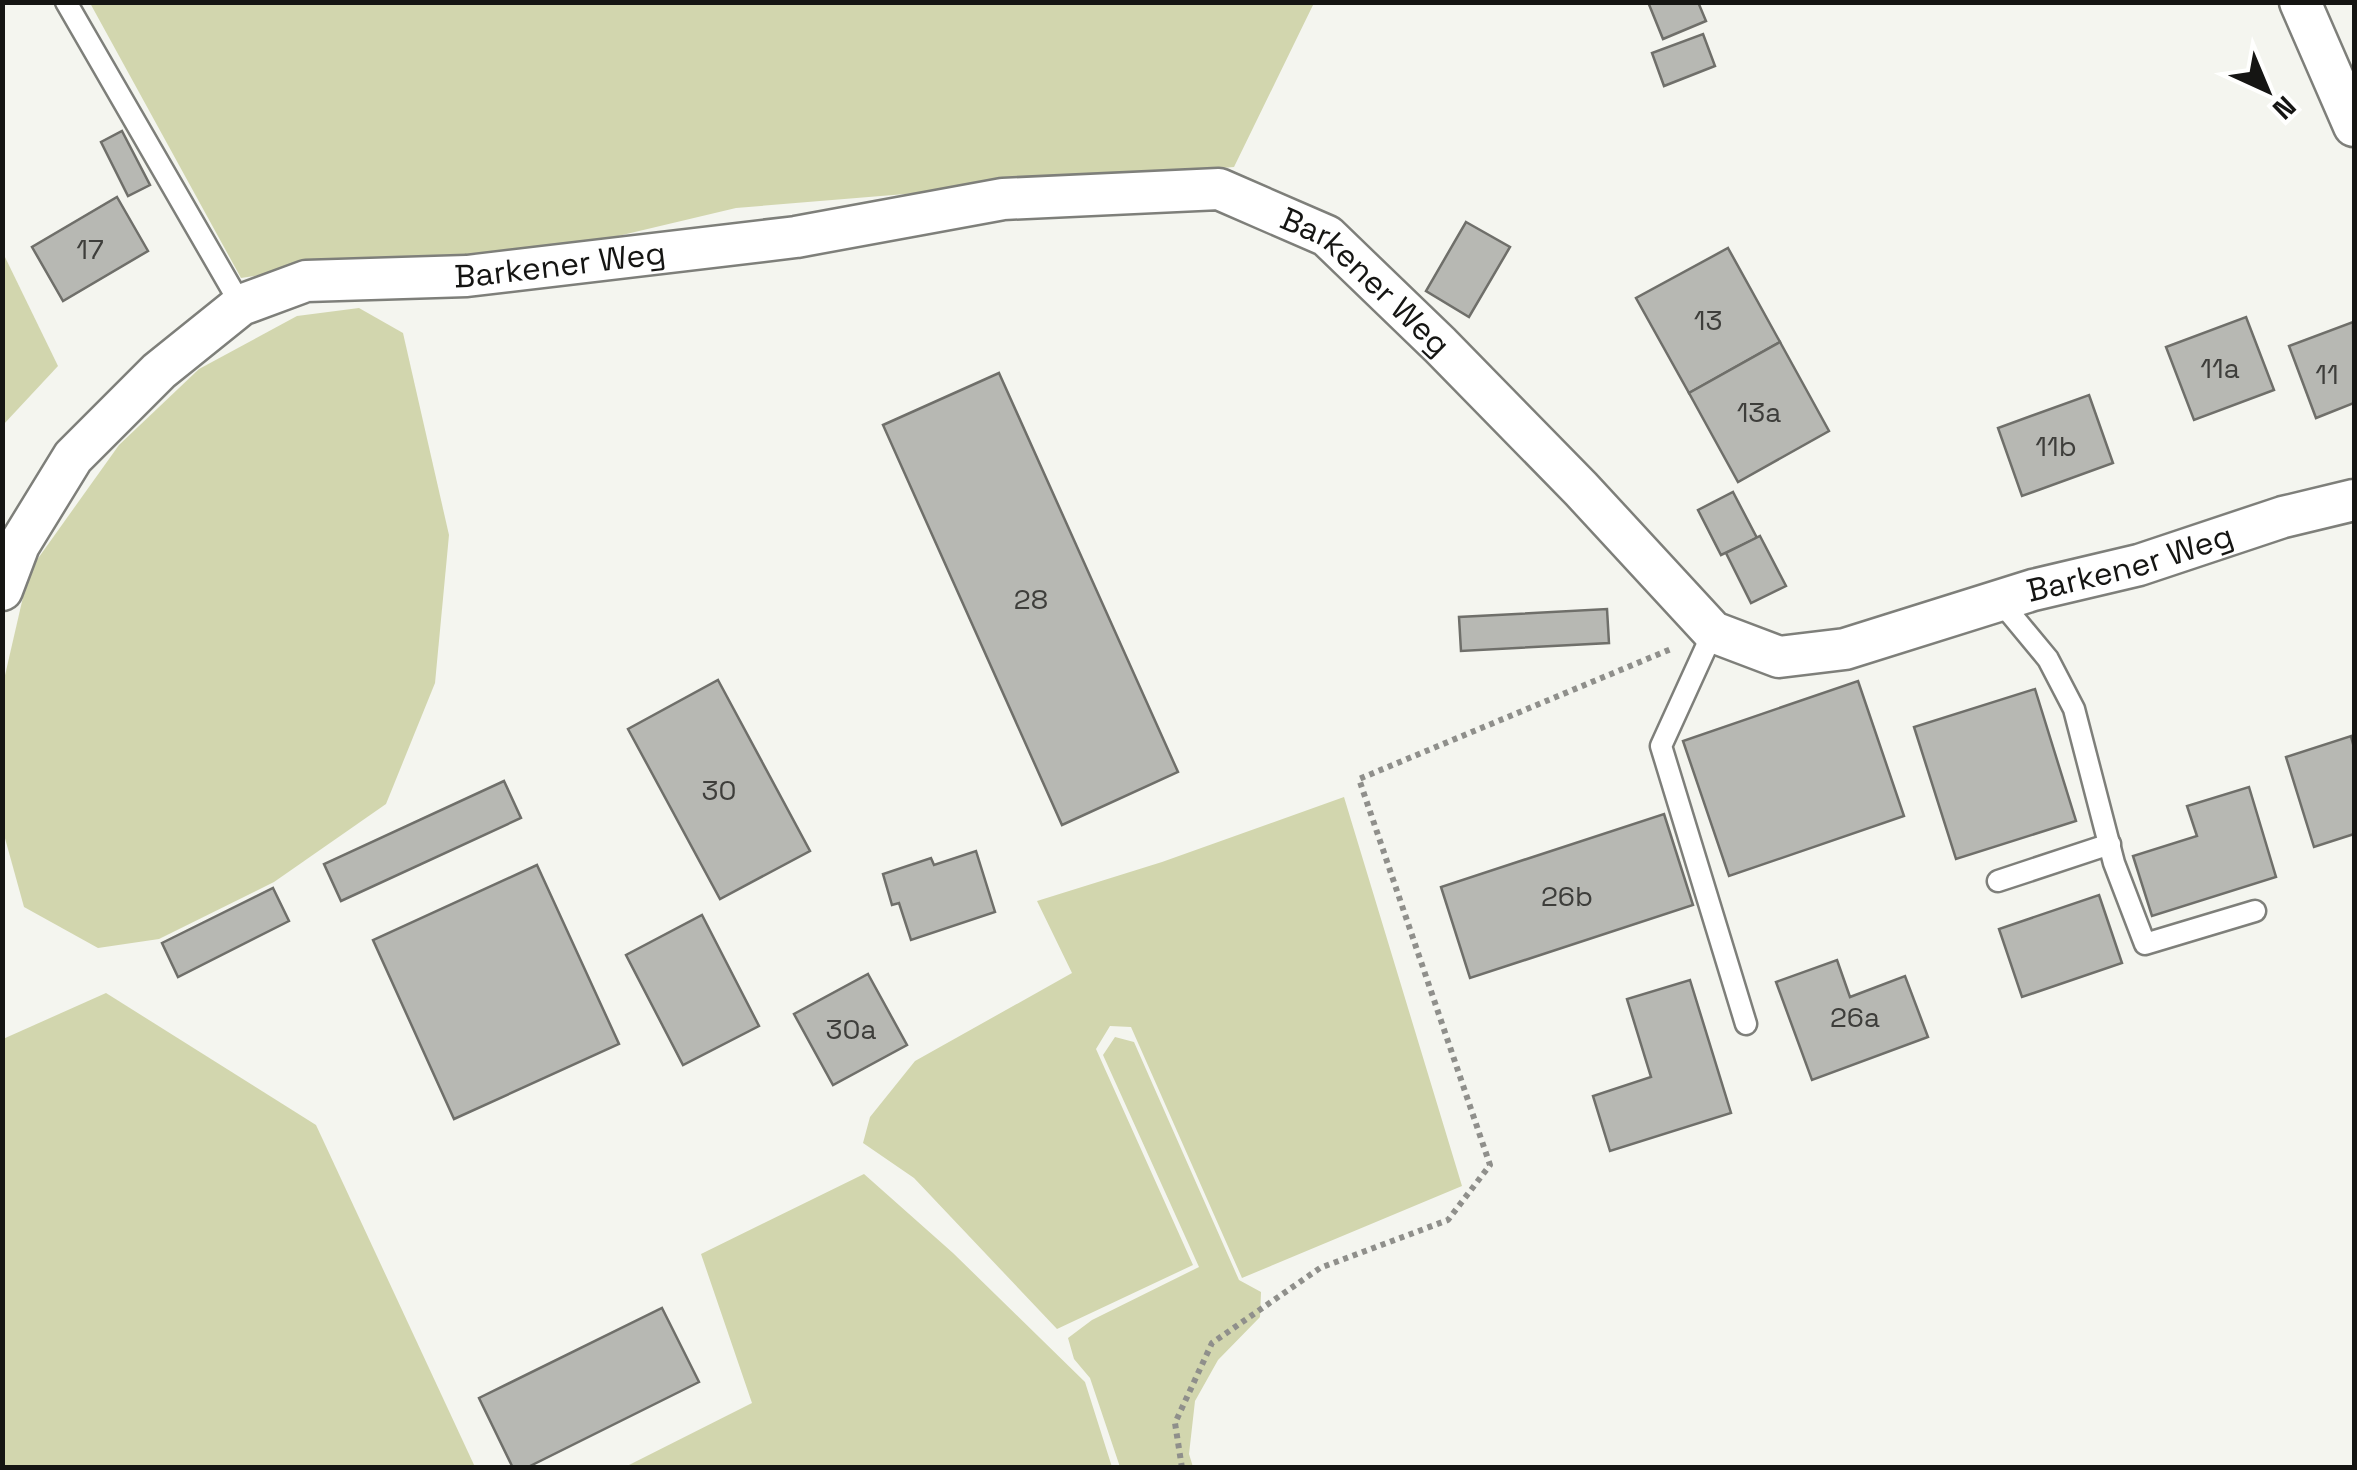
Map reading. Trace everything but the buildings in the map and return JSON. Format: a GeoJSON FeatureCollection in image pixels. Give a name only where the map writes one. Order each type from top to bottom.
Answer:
{"type":"FeatureCollection","features":[{"type":"Feature","properties":{"kind":"street"},"geometry":{"type":"LineString","coordinates":[[2300,2],[2354,126]]}},
{"type":"Feature","properties":{"kind":"street","name":"Barkener Weg"},"geometry":{"type":"LineString","coordinates":[[2,590],[20,545],[73,457],[159,371],[241,305],[306,281],[467,276],[796,237],[1004,199],[1220,189],[1327,236],[1581,489],[1713,632],[1779,656],[1845,649],[2033,590],[2140,565],[2283,517],[2354,500]]}},
{"type":"Feature","properties":{"kind":"lane"},"geometry":{"type":"LineString","coordinates":[[66,2],[241,305]]}},
{"type":"Feature","properties":{"kind":"lane"},"geometry":{"type":"LineString","coordinates":[[2000,601],[2048,659],[2074,709],[2110,844],[2145,944],[2255,911]]}},
{"type":"Feature","properties":{"kind":"lane"},"geometry":{"type":"LineString","coordinates":[[1713,632],[1661,746],[1746,1024]]}},
{"type":"Feature","properties":{"kind":"lane"},"geometry":{"type":"LineString","coordinates":[[1998,882],[2110,844]]}},
{"type":"Feature","properties":{"kind":"path"},"geometry":{"type":"LineString","coordinates":[[1182,1468],[1175,1422],[1212,1343],[1320,1268],[1448,1220],[1490,1165],[1358,779],[1713,632]]}},
{"type":"Feature","properties":{"kind":"green space"},"geometry":{"type":"Polygon","coordinates":[[[90,3],[1314,3],[1234,167],[736,208],[618,236],[434,267],[315,267],[241,278],[90,3]]]}},
{"type":"Feature","properties":{"kind":"green space"},"geometry":{"type":"Polygon","coordinates":[[[3,253],[58,366],[2,425],[3,253]]]}},
{"type":"Feature","properties":{"kind":"green space"},"geometry":{"type":"Polygon","coordinates":[[[359,308],[403,333],[449,535],[435,683],[386,804],[274,882],[159,939],[98,948],[24,907],[3,831],[3,684],[29,571],[119,445],[199,369],[297,316],[359,308]]]}},
{"type":"Feature","properties":{"kind":"green space"},"geometry":{"type":"Polygon","coordinates":[[[1344,797],[1462,1186],[1242,1278],[1131,1027],[1110,1026],[1096,1049],[1193,1265],[1057,1329],[914,1178],[863,1143],[870,1117],[915,1061],[1072,973],[1037,901],[1162,862],[1344,797]]]}},
{"type":"Feature","properties":{"kind":"green space"},"geometry":{"type":"Polygon","coordinates":[[[106,993],[316,1125],[475,1467],[3,1467],[3,1039],[106,993]]]}},
{"type":"Feature","properties":{"kind":"green space"},"geometry":{"type":"Polygon","coordinates":[[[1115,1037],[1134,1042],[1239,1280],[1261,1292],[1260,1317],[1218,1360],[1195,1401],[1189,1454],[1193,1467],[1120,1467],[1090,1378],[1074,1359],[1068,1338],[1092,1320],[1199,1267],[1103,1055],[1115,1037]]]}},
{"type":"Feature","properties":{"kind":"green space"},"geometry":{"type":"Polygon","coordinates":[[[864,1174],[953,1253],[1085,1382],[1112,1467],[625,1467],[752,1403],[701,1254],[864,1174]]]}}]}
